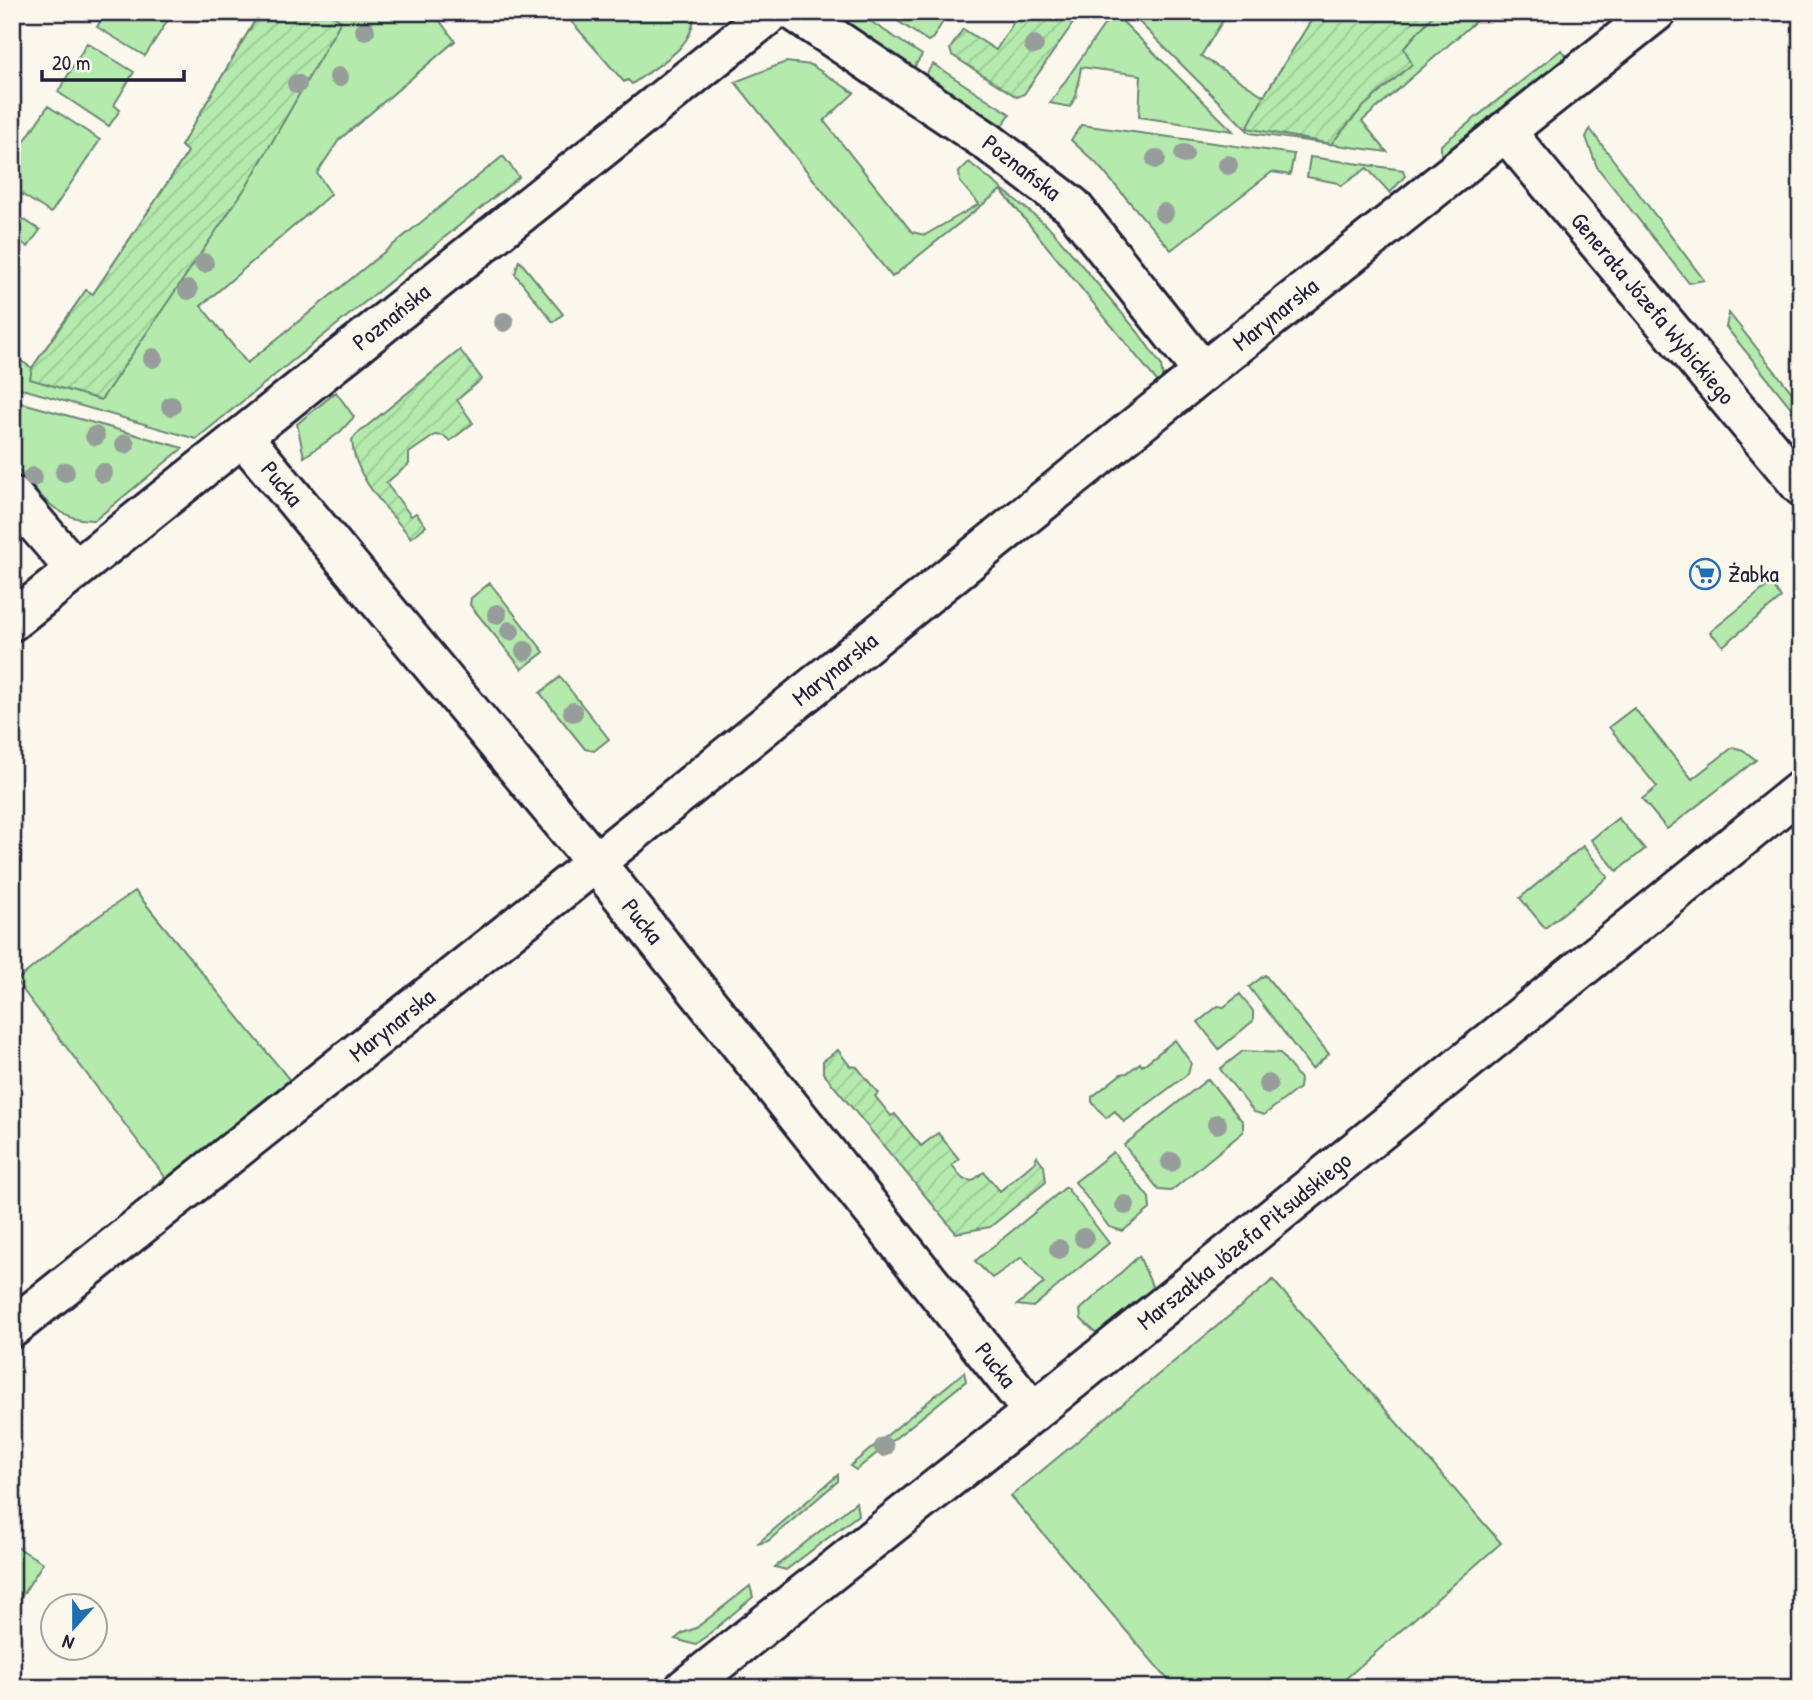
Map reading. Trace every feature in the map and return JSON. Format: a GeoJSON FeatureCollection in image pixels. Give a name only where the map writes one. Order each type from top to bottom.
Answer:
{"type":"FeatureCollection","features":[{"type":"Feature","properties":{"kind":"street","name":"Poznańska"},"geometry":{"type":"LineString","coordinates":[[12,621],[772,12]]}},
{"type":"Feature","properties":{"kind":"street","name":"Poznańska"},"geometry":{"type":"LineString","coordinates":[[795,12],[988,142],[1072,206],[1203,372]]}},
{"type":"Feature","properties":{"kind":"street","name":"Marynarska"},"geometry":{"type":"LineString","coordinates":[[12,1328],[596,863],[1505,131],[1589,46],[1656,12]]}},
{"type":"Feature","properties":{"kind":"street","name":"Generała Józefa Wybickiego"},"geometry":{"type":"LineString","coordinates":[[1505,131],[1801,486]]}},
{"type":"Feature","properties":{"kind":"street","name":"Pucka"},"geometry":{"type":"LineString","coordinates":[[243,437],[596,863],[1034,1412]]}},
{"type":"Feature","properties":{"kind":"street"},"geometry":{"type":"LineString","coordinates":[[12,496],[75,569]]}},
{"type":"Feature","properties":{"kind":"street","name":"Marszałka Józefa Piłsudskiego"},"geometry":{"type":"LineString","coordinates":[[685,1688],[1034,1412],[1801,790]]}},
{"type":"Feature","properties":{"kind":"green space"},"geometry":{"type":"Polygon","coordinates":[[[106,12],[173,12],[145,56],[97,27],[106,12]]]}},
{"type":"Feature","properties":{"kind":"green space"},"geometry":{"type":"Polygon","coordinates":[[[260,12],[433,12],[455,41],[339,140],[317,173],[331,194],[201,306],[247,363],[503,156],[519,177],[196,439],[12,386],[12,355],[32,368],[86,290],[93,294],[188,152],[181,146],[260,12]]]}},
{"type":"Feature","properties":{"kind":"green space"},"geometry":{"type":"Polygon","coordinates":[[[260,12],[328,12],[341,21],[248,184],[101,400],[30,379],[32,368],[86,290],[93,294],[188,152],[181,146],[260,12]]]}},
{"type":"Feature","properties":{"kind":"green space"},"geometry":{"type":"Polygon","coordinates":[[[563,12],[694,12],[693,25],[682,46],[632,84],[628,80],[624,82],[563,12]]]}},
{"type":"Feature","properties":{"kind":"green space"},"geometry":{"type":"Polygon","coordinates":[[[852,12],[922,55],[913,69],[844,24],[852,12]]]}},
{"type":"Feature","properties":{"kind":"green space"},"geometry":{"type":"Polygon","coordinates":[[[884,12],[936,12],[945,18],[933,38],[928,41],[884,12]]]}},
{"type":"Feature","properties":{"kind":"green space"},"geometry":{"type":"Polygon","coordinates":[[[1020,12],[1072,12],[1078,16],[1024,94],[1017,97],[952,55],[950,49],[963,29],[996,50],[1020,12]]]}},
{"type":"Feature","properties":{"kind":"green space"},"geometry":{"type":"Polygon","coordinates":[[[1113,12],[1233,131],[1139,117],[1141,75],[1081,67],[1076,96],[1070,107],[1050,103],[1113,12]]]}},
{"type":"Feature","properties":{"kind":"green space"},"geometry":{"type":"Polygon","coordinates":[[[1129,12],[1218,12],[1225,17],[1201,56],[1264,96],[1314,16],[1321,20],[1327,12],[1486,12],[1362,121],[1387,152],[1250,133],[1129,12]]]}},
{"type":"Feature","properties":{"kind":"green space"},"geometry":{"type":"Polygon","coordinates":[[[1327,12],[1436,12],[1404,48],[1412,64],[1363,107],[1331,144],[1247,128],[1314,16],[1322,20],[1327,12]]]}},
{"type":"Feature","properties":{"kind":"green space"},"geometry":{"type":"Polygon","coordinates":[[[87,43],[134,72],[114,105],[120,110],[109,126],[58,92],[87,43]]]}},
{"type":"Feature","properties":{"kind":"green space"},"geometry":{"type":"Polygon","coordinates":[[[1561,50],[1568,57],[1444,159],[1441,156],[1441,145],[1561,50]]]}},
{"type":"Feature","properties":{"kind":"green space"},"geometry":{"type":"Polygon","coordinates":[[[786,62],[811,65],[854,93],[824,121],[912,232],[925,235],[979,204],[960,182],[959,172],[969,162],[1051,229],[1138,332],[1161,365],[1163,379],[1160,385],[1001,190],[892,277],[735,82],[786,62]]]}},
{"type":"Feature","properties":{"kind":"green space"},"geometry":{"type":"Polygon","coordinates":[[[933,64],[1010,114],[1002,126],[924,77],[933,64]]]}},
{"type":"Feature","properties":{"kind":"green space"},"geometry":{"type":"Polygon","coordinates":[[[48,106],[100,140],[51,213],[12,188],[12,160],[48,106]]]}},
{"type":"Feature","properties":{"kind":"green space"},"geometry":{"type":"Polygon","coordinates":[[[1081,125],[1294,154],[1290,175],[1272,172],[1171,250],[1096,163],[1071,140],[1081,125]]]}},
{"type":"Feature","properties":{"kind":"green space"},"geometry":{"type":"Polygon","coordinates":[[[1590,129],[1704,280],[1689,283],[1597,167],[1586,137],[1590,129]]]}},
{"type":"Feature","properties":{"kind":"green space"},"geometry":{"type":"Polygon","coordinates":[[[1310,157],[1403,170],[1405,176],[1390,193],[1367,168],[1341,186],[1338,183],[1307,177],[1310,157]]]}},
{"type":"Feature","properties":{"kind":"green space"},"geometry":{"type":"Polygon","coordinates":[[[12,212],[40,230],[28,247],[22,243],[12,258],[12,212]]]}},
{"type":"Feature","properties":{"kind":"green space"},"geometry":{"type":"Polygon","coordinates":[[[519,260],[563,314],[553,322],[515,274],[519,260]]]}},
{"type":"Feature","properties":{"kind":"green space"},"geometry":{"type":"Polygon","coordinates":[[[1729,313],[1801,404],[1801,420],[1726,327],[1729,313]]]}},
{"type":"Feature","properties":{"kind":"green space"},"geometry":{"type":"Polygon","coordinates":[[[460,350],[482,379],[457,400],[473,423],[450,441],[444,436],[435,435],[409,453],[409,464],[386,483],[411,516],[416,513],[426,526],[411,538],[365,480],[354,454],[352,440],[460,350]]]}},
{"type":"Feature","properties":{"kind":"green space"},"geometry":{"type":"Polygon","coordinates":[[[336,392],[354,417],[339,433],[304,457],[297,424],[336,392]]]}},
{"type":"Feature","properties":{"kind":"green space"},"geometry":{"type":"Polygon","coordinates":[[[12,400],[183,448],[95,520],[69,516],[57,510],[38,493],[12,463],[12,400]]]}},
{"type":"Feature","properties":{"kind":"green space"},"geometry":{"type":"Polygon","coordinates":[[[490,583],[544,652],[522,669],[470,605],[471,598],[490,583]]]}},
{"type":"Feature","properties":{"kind":"green space"},"geometry":{"type":"Polygon","coordinates":[[[1773,586],[1781,598],[1723,646],[1710,632],[1766,587],[1773,586]]]}},
{"type":"Feature","properties":{"kind":"green space"},"geometry":{"type":"Polygon","coordinates":[[[560,677],[609,739],[594,751],[585,749],[540,693],[560,677]]]}},
{"type":"Feature","properties":{"kind":"green space"},"geometry":{"type":"Polygon","coordinates":[[[1634,708],[1692,779],[1733,747],[1743,750],[1756,760],[1667,829],[1642,799],[1657,787],[1609,727],[1634,708]]]}},
{"type":"Feature","properties":{"kind":"green space"},"geometry":{"type":"Polygon","coordinates":[[[1618,818],[1645,849],[1617,871],[1591,840],[1618,818]]]}},
{"type":"Feature","properties":{"kind":"green space"},"geometry":{"type":"Polygon","coordinates":[[[1583,846],[1608,877],[1545,928],[1520,898],[1583,846]]]}},
{"type":"Feature","properties":{"kind":"green space"},"geometry":{"type":"Polygon","coordinates":[[[135,891],[298,1090],[166,1189],[153,1187],[165,1177],[16,981],[77,931],[135,891]]]}},
{"type":"Feature","properties":{"kind":"green space"},"geometry":{"type":"Polygon","coordinates":[[[1265,975],[1329,1054],[1312,1069],[1249,987],[1265,975]]]}},
{"type":"Feature","properties":{"kind":"green space"},"geometry":{"type":"Polygon","coordinates":[[[1240,994],[1253,1011],[1253,1021],[1219,1049],[1198,1022],[1218,1006],[1224,1007],[1240,994]]]}},
{"type":"Feature","properties":{"kind":"green space"},"geometry":{"type":"Polygon","coordinates":[[[1175,1040],[1191,1063],[1188,1074],[1124,1122],[1115,1111],[1106,1118],[1092,1102],[1092,1097],[1121,1074],[1127,1073],[1140,1063],[1142,1066],[1175,1040]]]}},
{"type":"Feature","properties":{"kind":"green space"},"geometry":{"type":"Polygon","coordinates":[[[838,1050],[850,1066],[857,1067],[878,1093],[875,1096],[891,1116],[895,1114],[921,1146],[938,1133],[959,1159],[952,1165],[963,1179],[972,1181],[984,1172],[1000,1191],[1036,1161],[1037,1156],[1044,1166],[1046,1182],[990,1227],[956,1233],[823,1073],[823,1061],[838,1050]]]}},
{"type":"Feature","properties":{"kind":"green space"},"geometry":{"type":"Polygon","coordinates":[[[1243,1051],[1280,1053],[1300,1079],[1299,1088],[1264,1115],[1254,1112],[1220,1069],[1243,1051]]]}},
{"type":"Feature","properties":{"kind":"green space"},"geometry":{"type":"Polygon","coordinates":[[[1208,1079],[1243,1122],[1243,1132],[1171,1191],[1159,1190],[1124,1145],[1208,1079]]]}},
{"type":"Feature","properties":{"kind":"green space"},"geometry":{"type":"Polygon","coordinates":[[[1113,1152],[1149,1198],[1150,1209],[1123,1231],[1109,1227],[1075,1182],[1113,1152]]]}},
{"type":"Feature","properties":{"kind":"green space"},"geometry":{"type":"Polygon","coordinates":[[[1066,1187],[1109,1243],[1033,1307],[1017,1305],[1044,1283],[1022,1257],[992,1278],[975,1261],[1066,1187]]]}},
{"type":"Feature","properties":{"kind":"green space"},"geometry":{"type":"Polygon","coordinates":[[[1139,1256],[1153,1288],[1097,1334],[1081,1319],[1080,1310],[1139,1256]]]}},
{"type":"Feature","properties":{"kind":"green space"},"geometry":{"type":"Polygon","coordinates":[[[1273,1280],[1501,1543],[1335,1688],[1175,1688],[1011,1496],[1273,1280]]]}},
{"type":"Feature","properties":{"kind":"green space"},"geometry":{"type":"Polygon","coordinates":[[[964,1372],[966,1381],[856,1470],[850,1466],[964,1372]]]}},
{"type":"Feature","properties":{"kind":"green space"},"geometry":{"type":"Polygon","coordinates":[[[838,1475],[838,1481],[768,1541],[757,1544],[838,1475]]]}},
{"type":"Feature","properties":{"kind":"green space"},"geometry":{"type":"Polygon","coordinates":[[[856,1502],[858,1515],[786,1570],[775,1567],[856,1502]]]}},
{"type":"Feature","properties":{"kind":"green space"},"geometry":{"type":"Polygon","coordinates":[[[12,1544],[43,1563],[12,1611],[12,1544]]]}},
{"type":"Feature","properties":{"kind":"green space"},"geometry":{"type":"Polygon","coordinates":[[[750,1586],[753,1597],[696,1645],[675,1639],[696,1628],[750,1586]]]}},
{"type":"Feature","properties":{"kind":"place","name":"Żabka"},"geometry":{"type":"Point","coordinates":[1705,574]}}]}
